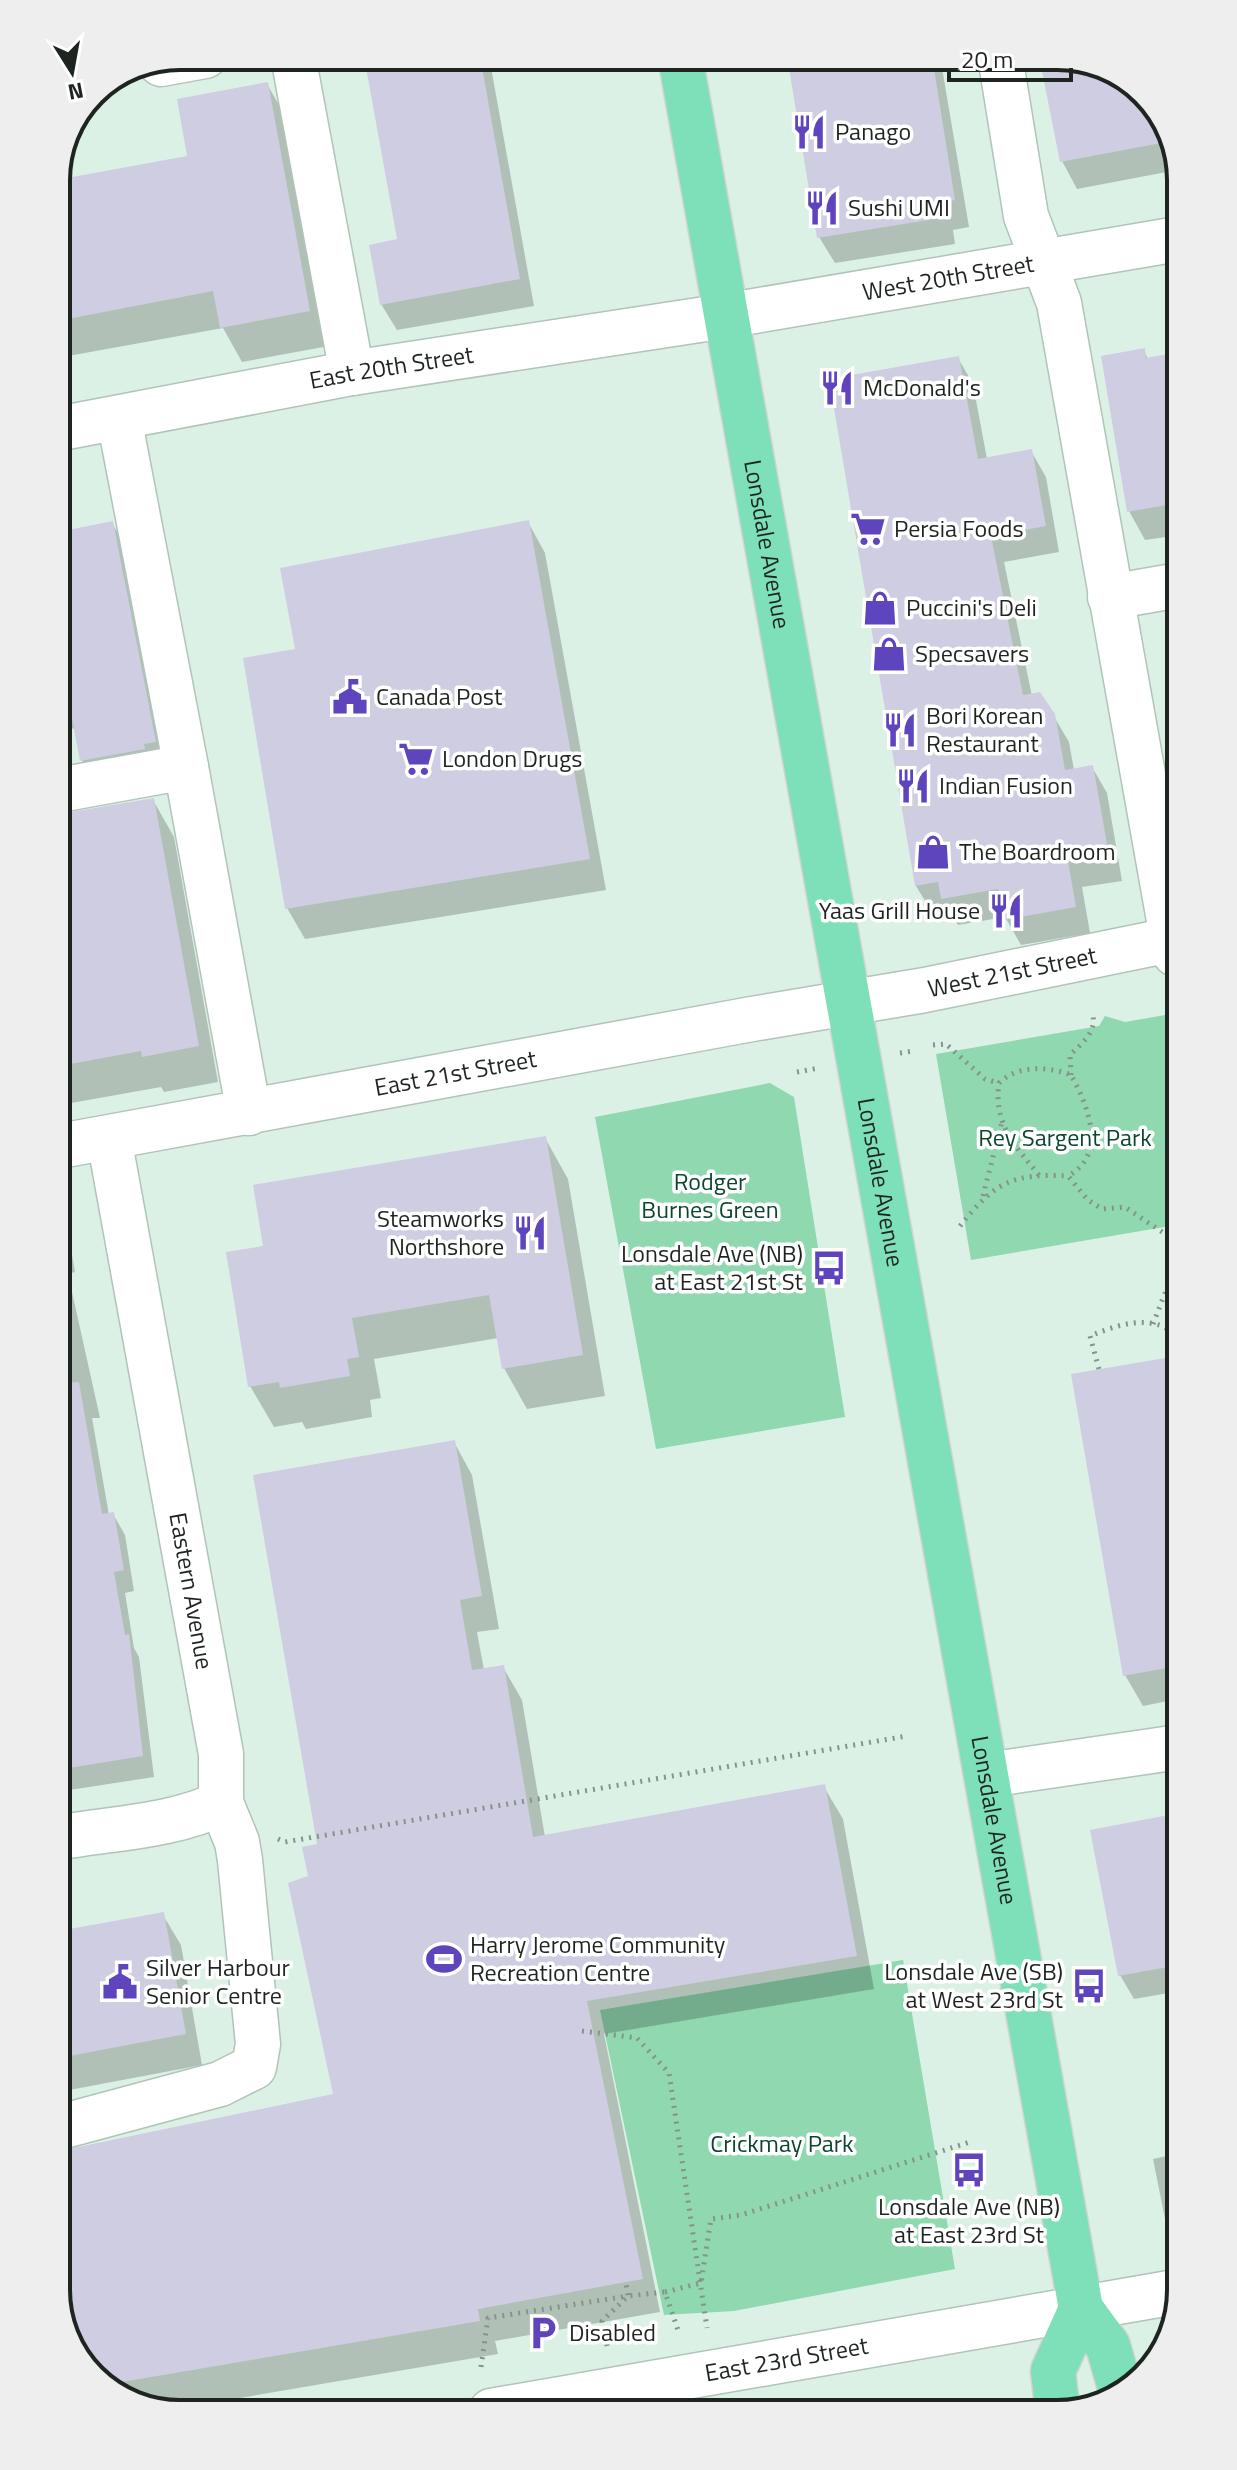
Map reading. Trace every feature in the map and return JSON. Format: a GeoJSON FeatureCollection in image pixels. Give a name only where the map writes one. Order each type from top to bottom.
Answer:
{"type":"FeatureCollection","features":[{"type":"Feature","properties":{"kind":"main road","name":"Lonsdale Avenue"},"geometry":{"type":"LineString","coordinates":[[682,70],[1081,2309],[1108,2346],[1118,2381]]}},
{"type":"Feature","properties":{"kind":"main road"},"geometry":{"type":"LineString","coordinates":[[1056,2400],[1053,2371],[1081,2309]]}},
{"type":"Feature","properties":{"kind":"street"},"geometry":{"type":"LineString","coordinates":[[296,70],[352,373]]}},
{"type":"Feature","properties":{"kind":"street"},"geometry":{"type":"LineString","coordinates":[[1002,70],[1026,216],[1059,303],[1167,906]]}},
{"type":"Feature","properties":{"kind":"street","name":"West 20th Street"},"geometry":{"type":"LineString","coordinates":[[725,316],[1167,241]]}},
{"type":"Feature","properties":{"kind":"street","name":"East 20th Street"},"geometry":{"type":"LineString","coordinates":[[70,427],[352,373],[725,316]]}},
{"type":"Feature","properties":{"kind":"street"},"geometry":{"type":"LineString","coordinates":[[119,418],[249,1113]]}},
{"type":"Feature","properties":{"kind":"street"},"geometry":{"type":"LineString","coordinates":[[1110,597],[1167,587]]}},
{"type":"Feature","properties":{"kind":"street"},"geometry":{"type":"LineString","coordinates":[[70,788],[186,767]]}},
{"type":"Feature","properties":{"kind":"street","name":"West 21st Street"},"geometry":{"type":"LineString","coordinates":[[850,1002],[1167,945]]}},
{"type":"Feature","properties":{"kind":"street","name":"East 21st Street"},"geometry":{"type":"LineString","coordinates":[[70,1144],[850,1002]]}},
{"type":"Feature","properties":{"kind":"street","name":"Eastern Avenue"},"geometry":{"type":"LineString","coordinates":[[70,2124],[220,2084],[254,2067],[258,2044],[240,1860],[237,1842],[221,1803],[221,1754],[109,1138]]}},
{"type":"Feature","properties":{"kind":"street"},"geometry":{"type":"LineString","coordinates":[[987,1775],[1167,1749]]}},
{"type":"Feature","properties":{"kind":"street"},"geometry":{"type":"LineString","coordinates":[[70,1836],[204,1812],[221,1803]]}},
{"type":"Feature","properties":{"kind":"street","name":"East 23rd Street"},"geometry":{"type":"LineString","coordinates":[[555,2400],[1167,2294]]}},
{"type":"Feature","properties":{"kind":"path"},"geometry":{"type":"LineString","coordinates":[[960,1226],[982,1198],[1009,1180],[1039,1175],[1068,1176],[1079,1170],[1085,1160],[1092,1128],[1071,1075],[1070,1055],[1095,1024],[1093,1016]]}},
{"type":"Feature","properties":{"kind":"path"},"geometry":{"type":"LineString","coordinates":[[933,1045],[946,1044],[985,1079],[999,1083]]}},
{"type":"Feature","properties":{"kind":"path"},"geometry":{"type":"LineString","coordinates":[[999,1083],[1009,1075],[1033,1069],[1055,1069],[1071,1075]]}},
{"type":"Feature","properties":{"kind":"path"},"geometry":{"type":"LineString","coordinates":[[999,1083],[1002,1120],[1011,1143],[1039,1175]]}},
{"type":"Feature","properties":{"kind":"path"},"geometry":{"type":"LineString","coordinates":[[982,1198],[1002,1120]]}},
{"type":"Feature","properties":{"kind":"path"},"geometry":{"type":"LineString","coordinates":[[1068,1176],[1088,1200],[1102,1209],[1125,1207],[1167,1238]]}},
{"type":"Feature","properties":{"kind":"path"},"geometry":{"type":"LineString","coordinates":[[1153,1324],[1167,1288]]}},
{"type":"Feature","properties":{"kind":"path"},"geometry":{"type":"LineString","coordinates":[[1099,1369],[1090,1336],[1126,1322],[1153,1324],[1167,1331]]}},
{"type":"Feature","properties":{"kind":"path"},"geometry":{"type":"LineString","coordinates":[[271,1836],[285,1842],[907,1736]]}},
{"type":"Feature","properties":{"kind":"path"},"geometry":{"type":"LineString","coordinates":[[582,2031],[637,2038],[669,2073],[707,2328]]}},
{"type":"Feature","properties":{"kind":"path"},"geometry":{"type":"LineString","coordinates":[[701,2283],[711,2219],[741,2215],[973,2141]]}},
{"type":"Feature","properties":{"kind":"path"},"geometry":{"type":"LineString","coordinates":[[626,2283],[628,2296]]}},
{"type":"Feature","properties":{"kind":"path"},"geometry":{"type":"LineString","coordinates":[[481,2367],[488,2318],[665,2292],[701,2283]]}},
{"type":"Feature","properties":{"kind":"path"},"geometry":{"type":"LineString","coordinates":[[665,2292],[679,2333]]}},
{"type":"Feature","properties":{"kind":"path"},"geometry":{"type":"LineString","coordinates":[[607,2346],[602,2321],[628,2296]]}},
{"type":"Feature","properties":{"kind":"green space","name":"Rey Sargent Park"},"geometry":{"type":"Polygon","coordinates":[[[1167,1015],[1167,1227],[971,1260],[936,1054],[1099,1026],[1105,1016],[1125,1022],[1167,1015]]]}},
{"type":"Feature","properties":{"kind":"green space","name":"Rodger Burnes Green"},"geometry":{"type":"Polygon","coordinates":[[[770,1083],[794,1097],[845,1417],[656,1449],[595,1117],[770,1083]]]}},
{"type":"Feature","properties":{"kind":"green space","name":"Crickmay Park"},"geometry":{"type":"Polygon","coordinates":[[[903,1960],[955,2269],[734,2311],[664,2315],[600,2010],[903,1960]]]}},
{"type":"Feature","properties":{"kind":"building"},"geometry":{"type":"Polygon","coordinates":[[[367,70],[483,70],[520,279],[380,305],[369,245],[397,239],[367,70]]]}},
{"type":"Feature","properties":{"kind":"building"},"geometry":{"type":"Polygon","coordinates":[[[789,70],[934,70],[955,200],[939,203],[941,218],[817,238],[789,70]]]}},
{"type":"Feature","properties":{"kind":"building"},"geometry":{"type":"Polygon","coordinates":[[[1042,70],[1079,72],[1106,81],[1135,102],[1161,143],[1060,162],[1042,70]]]}},
{"type":"Feature","properties":{"kind":"building"},"geometry":{"type":"Polygon","coordinates":[[[268,82],[310,311],[220,328],[213,291],[70,318],[70,177],[187,156],[177,99],[268,82]]]}},
{"type":"Feature","properties":{"kind":"building"},"geometry":{"type":"Polygon","coordinates":[[[1145,348],[1146,358],[1167,354],[1167,505],[1127,512],[1101,356],[1145,348]]]}},
{"type":"Feature","properties":{"kind":"building"},"geometry":{"type":"Polygon","coordinates":[[[959,356],[978,459],[1032,449],[1046,526],[991,536],[1023,695],[1040,692],[1055,714],[1065,770],[1093,765],[1109,855],[1068,861],[1076,907],[1004,920],[998,889],[941,899],[938,882],[915,886],[829,379],[959,356]]]}},
{"type":"Feature","properties":{"kind":"building","name":"London Drugs"},"geometry":{"type":"Polygon","coordinates":[[[529,520],[590,859],[285,909],[243,658],[295,649],[280,568],[529,520]]]}},
{"type":"Feature","properties":{"kind":"building"},"geometry":{"type":"Polygon","coordinates":[[[113,521],[156,742],[144,744],[145,749],[80,761],[70,708],[70,530],[113,521]]]}},
{"type":"Feature","properties":{"kind":"building"},"geometry":{"type":"Polygon","coordinates":[[[154,798],[199,1046],[142,1057],[141,1051],[70,1064],[70,812],[154,798]]]}},
{"type":"Feature","properties":{"kind":"building"},"geometry":{"type":"Polygon","coordinates":[[[546,1136],[583,1355],[502,1369],[489,1295],[352,1318],[359,1357],[347,1359],[350,1376],[280,1388],[279,1382],[248,1387],[226,1252],[263,1246],[253,1185],[546,1136]]]}},
{"type":"Feature","properties":{"kind":"building"},"geometry":{"type":"Polygon","coordinates":[[[1167,1358],[1167,1668],[1123,1676],[1071,1374],[1167,1358]]]}},
{"type":"Feature","properties":{"kind":"building"},"geometry":{"type":"Polygon","coordinates":[[[70,1382],[79,1382],[102,1514],[114,1512],[124,1570],[114,1572],[125,1635],[129,1634],[143,1756],[70,1768],[70,1382]]]}},
{"type":"Feature","properties":{"kind":"building","name":"Harry Jerome Community Recreation Centre"},"geometry":{"type":"Polygon","coordinates":[[[455,1440],[482,1596],[460,1600],[472,1670],[504,1665],[533,1837],[825,1784],[857,1956],[587,2001],[643,2279],[478,2309],[480,2321],[120,2382],[88,2351],[72,2312],[70,2149],[333,2094],[288,1883],[308,1876],[302,1847],[317,1844],[253,1475],[455,1440]]]}},
{"type":"Feature","properties":{"kind":"building"},"geometry":{"type":"Polygon","coordinates":[[[1167,1815],[1167,1967],[1118,1976],[1090,1830],[1167,1815]]]}},
{"type":"Feature","properties":{"kind":"building","name":"Silver Harbour Senior Centre"},"geometry":{"type":"Polygon","coordinates":[[[164,1912],[186,2034],[70,2056],[70,1929],[164,1912]]]}},
{"type":"Feature","properties":{"kind":"place","name":"Panago"},"geometry":{"type":"Point","coordinates":[809,132]}},
{"type":"Feature","properties":{"kind":"place","name":"Sushi UMI"},"geometry":{"type":"Point","coordinates":[822,208]}},
{"type":"Feature","properties":{"kind":"place","name":"McDonald's"},"geometry":{"type":"Point","coordinates":[837,388]}},
{"type":"Feature","properties":{"kind":"place","name":"Persia Foods"},"geometry":{"type":"Point","coordinates":[868,529]}},
{"type":"Feature","properties":{"kind":"place","name":"Puccini's Deli"},"geometry":{"type":"Point","coordinates":[880,608]}},
{"type":"Feature","properties":{"kind":"place","name":"Specsavers"},"geometry":{"type":"Point","coordinates":[889,654]}},
{"type":"Feature","properties":{"kind":"place","name":"Canada Post"},"geometry":{"type":"Point","coordinates":[350,697]}},
{"type":"Feature","properties":{"kind":"place","name":"Bori Korean Restaurant"},"geometry":{"type":"Point","coordinates":[900,730]}},
{"type":"Feature","properties":{"kind":"place","name":"London Drugs"},"geometry":{"type":"Point","coordinates":[416,759]}},
{"type":"Feature","properties":{"kind":"place","name":"Indian Fusion"},"geometry":{"type":"Point","coordinates":[913,786]}},
{"type":"Feature","properties":{"kind":"place","name":"The Boardroom"},"geometry":{"type":"Point","coordinates":[933,852]}},
{"type":"Feature","properties":{"kind":"place","name":"Yaas Grill House"},"geometry":{"type":"Point","coordinates":[1006,911]}},
{"type":"Feature","properties":{"kind":"place","name":"Steamworks Northshore"},"geometry":{"type":"Point","coordinates":[530,1233]}},
{"type":"Feature","properties":{"kind":"place","name":"Lonsdale Ave (NB) at East 21st St"},"geometry":{"type":"Point","coordinates":[829,1268]}},
{"type":"Feature","properties":{"kind":"place","name":"Harry Jerome Community Recreation Centre"},"geometry":{"type":"Point","coordinates":[444,1959]}},
{"type":"Feature","properties":{"kind":"place","name":"Silver Harbour Senior Centre"},"geometry":{"type":"Point","coordinates":[120,1982]}},
{"type":"Feature","properties":{"kind":"place","name":"Lonsdale Ave (SB) at West 23rd St"},"geometry":{"type":"Point","coordinates":[1089,1986]}},
{"type":"Feature","properties":{"kind":"place","name":"Lonsdale Ave (NB) at East 23rd St"},"geometry":{"type":"Point","coordinates":[969,2170]}},
{"type":"Feature","properties":{"kind":"place","name":"Disabled"},"geometry":{"type":"Point","coordinates":[543,2333]}}]}
